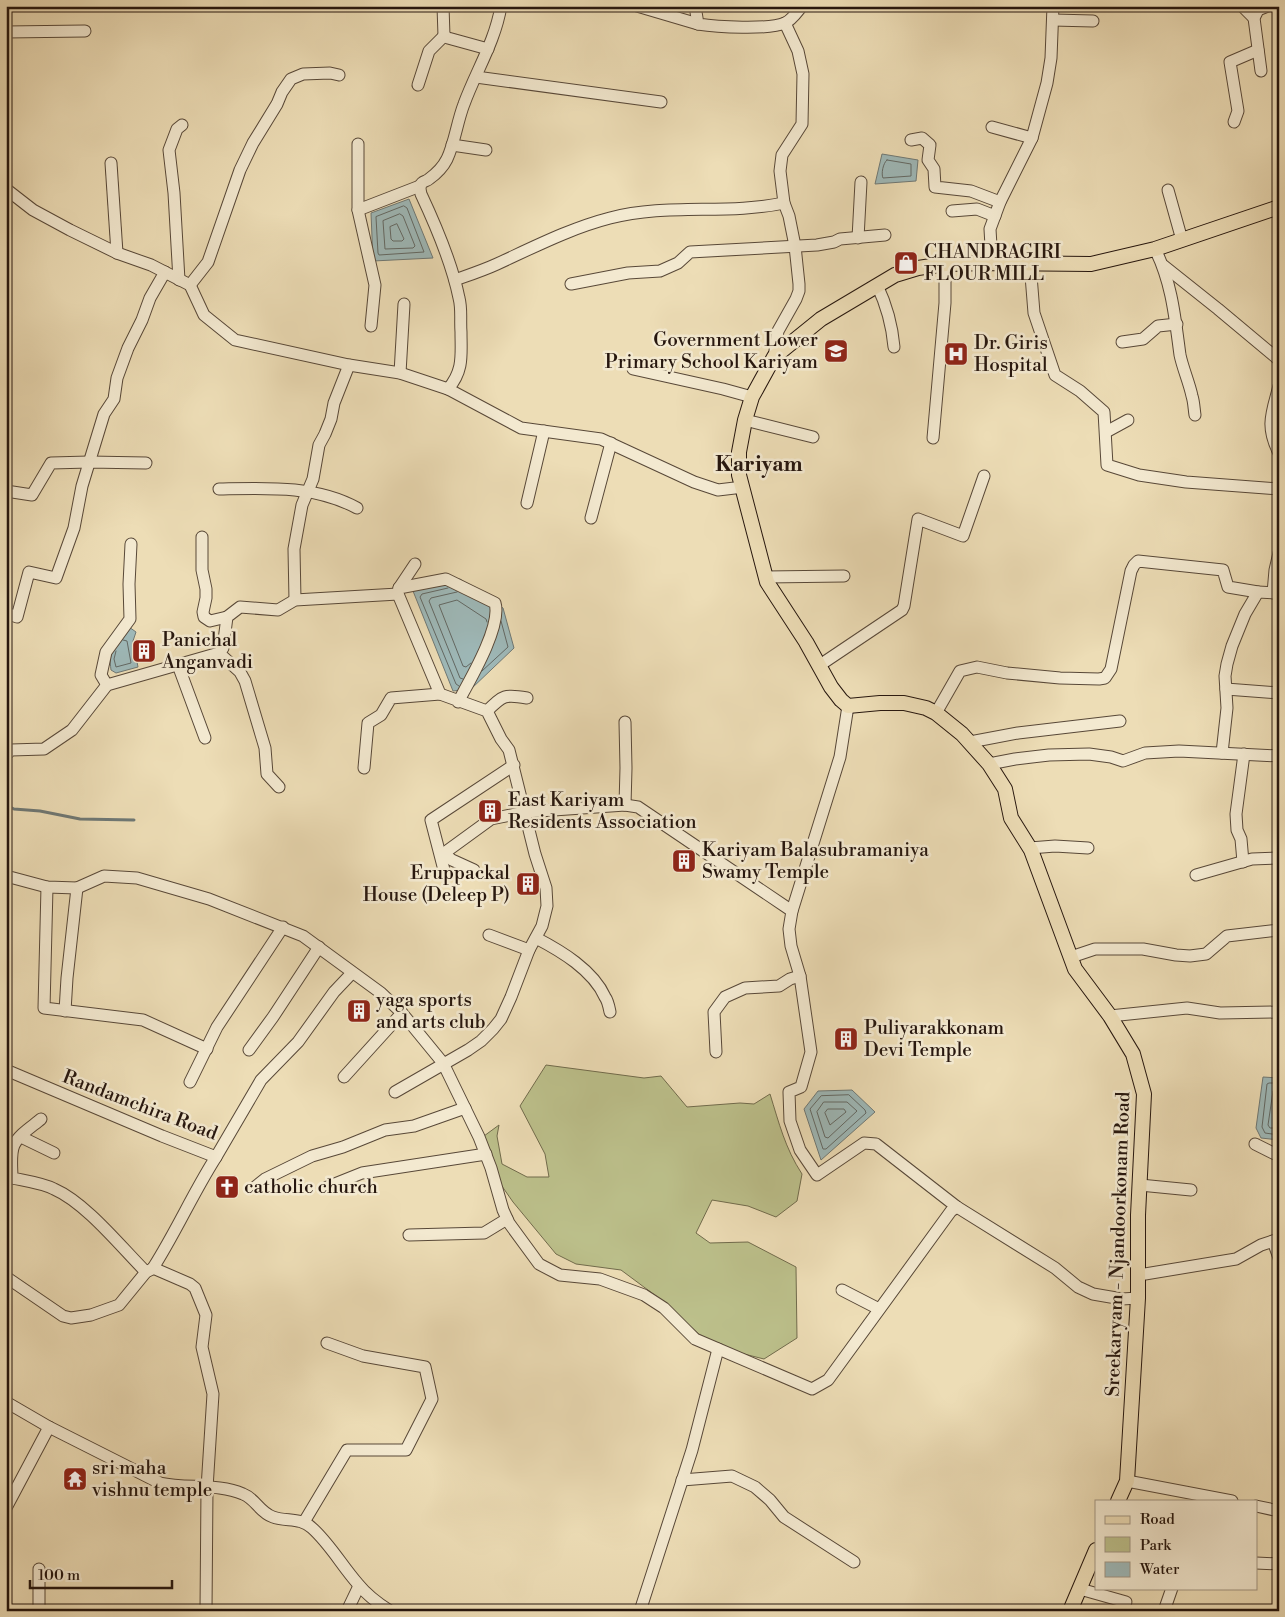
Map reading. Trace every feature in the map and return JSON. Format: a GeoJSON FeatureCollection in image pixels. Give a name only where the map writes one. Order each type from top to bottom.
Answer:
{"type":"FeatureCollection","features":[{"type":"Feature","properties":{"kind":"main road"},"geometry":{"type":"LineString","coordinates":[[848,706],[831,687],[820,665],[766,578],[739,475],[739,452],[745,420],[752,397],[774,357],[821,319],[895,275],[918,268],[945,264],[1091,264],[1155,249],[1279,207]]}},
{"type":"Feature","properties":{"kind":"main road","name":"Sreekaryam - Njandoorkonam Road"},"geometry":{"type":"LineString","coordinates":[[848,706],[880,703],[904,704],[926,708],[936,713],[970,742],[988,764],[1005,790],[1011,818],[1030,848],[1075,969],[1110,1016],[1133,1054],[1144,1094],[1138,1215],[1139,1275],[1127,1481],[1118,1500]]}},
{"type":"Feature","properties":{"kind":"main road"},"geometry":{"type":"LineString","coordinates":[[1070,1611],[1095,1552]]}},
{"type":"Feature","properties":{"kind":"street"},"geometry":{"type":"LineString","coordinates":[[418,85],[428,51],[444,36],[443,6]]}},
{"type":"Feature","properties":{"kind":"street"},"geometry":{"type":"LineString","coordinates":[[358,210],[420,186],[436,174],[444,164],[452,145],[464,101],[488,49],[501,6]]}},
{"type":"Feature","properties":{"kind":"street"},"geometry":{"type":"LineString","coordinates":[[638,6],[698,24],[736,27],[769,26],[785,23],[802,6]]}},
{"type":"Feature","properties":{"kind":"street"},"geometry":{"type":"LineString","coordinates":[[695,6],[698,24]]}},
{"type":"Feature","properties":{"kind":"street"},"geometry":{"type":"LineString","coordinates":[[992,263],[990,229],[1000,202],[1032,138],[1047,83],[1051,58],[1053,6]]}},
{"type":"Feature","properties":{"kind":"street"},"geometry":{"type":"LineString","coordinates":[[1242,6],[1254,18]]}},
{"type":"Feature","properties":{"kind":"street"},"geometry":{"type":"LineString","coordinates":[[1260,71],[1254,18],[1258,10],[1268,6]]}},
{"type":"Feature","properties":{"kind":"street"},"geometry":{"type":"LineString","coordinates":[[1053,20],[1094,21]]}},
{"type":"Feature","properties":{"kind":"street"},"geometry":{"type":"LineString","coordinates":[[774,357],[778,331],[799,291],[790,216],[784,203],[780,182],[782,155],[802,124],[803,74],[798,51],[785,23]]}},
{"type":"Feature","properties":{"kind":"street"},"geometry":{"type":"LineString","coordinates":[[6,32],[85,31]]}},
{"type":"Feature","properties":{"kind":"street"},"geometry":{"type":"LineString","coordinates":[[444,36],[488,49]]}},
{"type":"Feature","properties":{"kind":"street"},"geometry":{"type":"LineString","coordinates":[[1234,122],[1238,111],[1230,62],[1258,50]]}},
{"type":"Feature","properties":{"kind":"street"},"geometry":{"type":"LineString","coordinates":[[190,285],[208,262],[240,170],[253,143],[291,79],[304,74],[330,73],[339,75]]}},
{"type":"Feature","properties":{"kind":"street"},"geometry":{"type":"LineString","coordinates":[[476,77],[661,102]]}},
{"type":"Feature","properties":{"kind":"street"},"geometry":{"type":"LineString","coordinates":[[179,280],[174,193],[169,150],[177,129],[182,125]]}},
{"type":"Feature","properties":{"kind":"street"},"geometry":{"type":"LineString","coordinates":[[992,127],[1032,138]]}},
{"type":"Feature","properties":{"kind":"street"},"geometry":{"type":"LineString","coordinates":[[911,140],[922,138],[930,145],[928,160],[934,169],[935,188],[970,191],[1000,202]]}},
{"type":"Feature","properties":{"kind":"street"},"geometry":{"type":"LineString","coordinates":[[358,144],[358,210],[375,285],[371,326]]}},
{"type":"Feature","properties":{"kind":"street"},"geometry":{"type":"LineString","coordinates":[[452,145],[486,150]]}},
{"type":"Feature","properties":{"kind":"street"},"geometry":{"type":"LineString","coordinates":[[111,163],[117,253]]}},
{"type":"Feature","properties":{"kind":"street"},"geometry":{"type":"LineString","coordinates":[[858,238],[861,182]]}},
{"type":"Feature","properties":{"kind":"street"},"geometry":{"type":"LineString","coordinates":[[420,186],[421,194],[444,248],[460,299],[462,355],[456,380],[448,390]]}},
{"type":"Feature","properties":{"kind":"street"},"geometry":{"type":"LineString","coordinates":[[6,189],[33,210],[117,253],[165,272],[190,285],[204,315],[235,340],[350,365],[400,373],[448,390],[521,428],[602,439],[694,482],[718,490],[743,487]]}},
{"type":"Feature","properties":{"kind":"street"},"geometry":{"type":"LineString","coordinates":[[1168,190],[1182,240]]}},
{"type":"Feature","properties":{"kind":"street"},"geometry":{"type":"LineString","coordinates":[[455,280],[569,232],[610,218],[646,212],[762,208],[784,203]]}},
{"type":"Feature","properties":{"kind":"street"},"geometry":{"type":"LineString","coordinates":[[952,211],[977,209],[995,216]]}},
{"type":"Feature","properties":{"kind":"street"},"geometry":{"type":"LineString","coordinates":[[571,284],[628,273],[660,271],[678,263],[690,252],[817,245],[840,240],[884,235]]}},
{"type":"Feature","properties":{"kind":"street"},"geometry":{"type":"LineString","coordinates":[[1155,249],[1164,266],[1172,296],[1181,356],[1192,395],[1195,415]]}},
{"type":"Feature","properties":{"kind":"street"},"geometry":{"type":"LineString","coordinates":[[1030,263],[1034,313],[1055,375],[1104,412],[1107,464],[1139,475],[1186,482],[1279,489]]}},
{"type":"Feature","properties":{"kind":"street"},"geometry":{"type":"LineString","coordinates":[[933,438],[945,303],[945,264]]}},
{"type":"Feature","properties":{"kind":"street"},"geometry":{"type":"LineString","coordinates":[[1164,266],[1279,360]]}},
{"type":"Feature","properties":{"kind":"street"},"geometry":{"type":"LineString","coordinates":[[6,613],[17,617],[29,572],[56,578],[74,528],[82,486],[104,414],[114,399],[117,378],[128,348],[142,320],[150,298],[165,272]]}},
{"type":"Feature","properties":{"kind":"street"},"geometry":{"type":"LineString","coordinates":[[877,285],[885,302],[892,325],[894,347]]}},
{"type":"Feature","properties":{"kind":"street"},"geometry":{"type":"LineString","coordinates":[[400,373],[404,304]]}},
{"type":"Feature","properties":{"kind":"street"},"geometry":{"type":"LineString","coordinates":[[1122,342],[1143,339],[1158,326],[1177,324]]}},
{"type":"Feature","properties":{"kind":"street"},"geometry":{"type":"LineString","coordinates":[[295,600],[294,549],[302,504],[313,478],[319,445],[326,434],[334,403],[350,365]]}},
{"type":"Feature","properties":{"kind":"street"},"geometry":{"type":"LineString","coordinates":[[634,369],[752,397]]}},
{"type":"Feature","properties":{"kind":"street"},"geometry":{"type":"LineString","coordinates":[[1279,386],[1270,423],[1270,435],[1279,453]]}},
{"type":"Feature","properties":{"kind":"street"},"geometry":{"type":"LineString","coordinates":[[745,420],[813,437]]}},
{"type":"Feature","properties":{"kind":"street"},"geometry":{"type":"LineString","coordinates":[[1106,432],[1128,420]]}},
{"type":"Feature","properties":{"kind":"street"},"geometry":{"type":"LineString","coordinates":[[527,503],[544,431]]}},
{"type":"Feature","properties":{"kind":"street"},"geometry":{"type":"LineString","coordinates":[[591,518],[611,443]]}},
{"type":"Feature","properties":{"kind":"street"},"geometry":{"type":"LineString","coordinates":[[6,491],[32,495],[51,463],[146,463]]}},
{"type":"Feature","properties":{"kind":"street"},"geometry":{"type":"LineString","coordinates":[[820,665],[902,610],[918,519],[963,536],[984,476]]}},
{"type":"Feature","properties":{"kind":"street"},"geometry":{"type":"LineString","coordinates":[[219,488],[307,490],[340,499],[357,508]]}},
{"type":"Feature","properties":{"kind":"street"},"geometry":{"type":"LineString","coordinates":[[202,537],[202,570],[206,589],[203,612],[204,617],[210,620],[228,617],[240,607],[278,610],[295,600],[398,591],[446,579],[495,603],[493,629],[482,656],[458,702]]}},
{"type":"Feature","properties":{"kind":"street"},"geometry":{"type":"LineString","coordinates":[[107,685],[101,676],[106,652],[130,619],[131,544]]}},
{"type":"Feature","properties":{"kind":"street"},"geometry":{"type":"LineString","coordinates":[[936,713],[960,671],[963,669],[977,667],[1060,678],[1105,678],[1111,669],[1131,571],[1138,561],[1223,570],[1228,586],[1258,592],[1276,593],[1274,570],[1279,553]]}},
{"type":"Feature","properties":{"kind":"street"},"geometry":{"type":"LineString","coordinates":[[398,591],[415,564]]}},
{"type":"Feature","properties":{"kind":"street"},"geometry":{"type":"LineString","coordinates":[[766,578],[844,576]]}},
{"type":"Feature","properties":{"kind":"street"},"geometry":{"type":"LineString","coordinates":[[398,591],[440,694]]}},
{"type":"Feature","properties":{"kind":"street"},"geometry":{"type":"LineString","coordinates":[[1222,753],[1228,708],[1225,676],[1232,646],[1245,614],[1258,592]]}},
{"type":"Feature","properties":{"kind":"street"},"geometry":{"type":"LineString","coordinates":[[6,755],[11,750],[44,748],[72,730],[107,685],[220,653],[223,648],[228,617]]}},
{"type":"Feature","properties":{"kind":"street"},"geometry":{"type":"LineString","coordinates":[[220,653],[240,672],[246,681],[265,748],[268,774],[278,787]]}},
{"type":"Feature","properties":{"kind":"street"},"geometry":{"type":"LineString","coordinates":[[178,665],[205,738]]}},
{"type":"Feature","properties":{"kind":"street"},"geometry":{"type":"LineString","coordinates":[[1226,690],[1279,693]]}},
{"type":"Feature","properties":{"kind":"street"},"geometry":{"type":"LineString","coordinates":[[364,768],[368,723],[381,715],[391,698],[440,694],[487,711],[501,739],[509,750],[535,854],[546,888],[546,915],[529,950],[501,1019],[481,1041],[395,1092]]}},
{"type":"Feature","properties":{"kind":"street"},"geometry":{"type":"LineString","coordinates":[[487,711],[504,696],[527,698]]}},
{"type":"Feature","properties":{"kind":"street"},"geometry":{"type":"LineString","coordinates":[[848,706],[840,757],[792,911],[789,928],[791,946],[800,976],[811,1052],[801,1087],[789,1092],[790,1120],[800,1150],[817,1175],[864,1144],[876,1144],[957,1207],[1055,1268],[1078,1287],[1093,1294],[1122,1299],[1138,1298]]}},
{"type":"Feature","properties":{"kind":"street"},"geometry":{"type":"LineString","coordinates":[[970,742],[1018,733],[1120,721]]}},
{"type":"Feature","properties":{"kind":"street"},"geometry":{"type":"LineString","coordinates":[[625,722],[625,805]]}},
{"type":"Feature","properties":{"kind":"street"},"geometry":{"type":"LineString","coordinates":[[988,764],[1049,755],[1089,754],[1123,760],[1145,753],[1179,751],[1279,756]]}},
{"type":"Feature","properties":{"kind":"street"},"geometry":{"type":"LineString","coordinates":[[1243,862],[1236,814],[1244,754]]}},
{"type":"Feature","properties":{"kind":"street"},"geometry":{"type":"LineString","coordinates":[[444,870],[431,820],[514,765]]}},
{"type":"Feature","properties":{"kind":"street"},"geometry":{"type":"LineString","coordinates":[[474,870],[452,860],[448,856],[447,850],[491,819],[525,812],[625,805],[638,807],[792,911]]}},
{"type":"Feature","properties":{"kind":"street"},"geometry":{"type":"LineString","coordinates":[[1030,848],[1055,846],[1088,848]]}},
{"type":"Feature","properties":{"kind":"street"},"geometry":{"type":"LineString","coordinates":[[1196,875],[1243,862],[1279,858]]}},
{"type":"Feature","properties":{"kind":"street"},"geometry":{"type":"LineString","coordinates":[[6,876],[47,887],[77,888],[104,876],[137,878],[209,899],[303,936],[381,993],[402,1013],[443,1062],[464,1108],[480,1137],[507,1219],[539,1264],[560,1275],[600,1279],[644,1295],[664,1308],[695,1339],[812,1389],[828,1380],[951,1211],[957,1207]]}},
{"type":"Feature","properties":{"kind":"street"},"geometry":{"type":"LineString","coordinates":[[47,887],[44,1008],[143,1020],[207,1048]]}},
{"type":"Feature","properties":{"kind":"street"},"geometry":{"type":"LineString","coordinates":[[65,1011],[77,888]]}},
{"type":"Feature","properties":{"kind":"street"},"geometry":{"type":"LineString","coordinates":[[190,1082],[217,1027],[283,927]]}},
{"type":"Feature","properties":{"kind":"street"},"geometry":{"type":"LineString","coordinates":[[1071,957],[1095,949],[1143,949],[1190,956],[1206,954],[1227,936],[1279,930],[1279,941]]}},
{"type":"Feature","properties":{"kind":"street"},"geometry":{"type":"LineString","coordinates":[[489,935],[529,950]]}},
{"type":"Feature","properties":{"kind":"street"},"geometry":{"type":"LineString","coordinates":[[536,938],[559,950],[587,973],[605,996],[610,1012]]}},
{"type":"Feature","properties":{"kind":"street"},"geometry":{"type":"LineString","coordinates":[[249,1050],[319,947]]}},
{"type":"Feature","properties":{"kind":"street","name":"Randamchira Road"},"geometry":{"type":"LineString","coordinates":[[6,1070],[216,1157],[261,1080],[298,1042],[334,992],[352,972]]}},
{"type":"Feature","properties":{"kind":"street"},"geometry":{"type":"LineString","coordinates":[[716,1052],[714,1012],[725,997],[745,988],[779,986],[790,979],[800,976]]}},
{"type":"Feature","properties":{"kind":"street"},"geometry":{"type":"LineString","coordinates":[[1110,1016],[1187,1008],[1220,1013],[1279,1012]]}},
{"type":"Feature","properties":{"kind":"street"},"geometry":{"type":"LineString","coordinates":[[344,1077],[402,1013]]}},
{"type":"Feature","properties":{"kind":"street"},"geometry":{"type":"LineString","coordinates":[[255,1187],[266,1179],[312,1156],[343,1147],[385,1130],[414,1126],[464,1108]]}},
{"type":"Feature","properties":{"kind":"street"},"geometry":{"type":"LineString","coordinates":[[41,1119],[14,1145],[11,1160],[12,1178],[54,1188],[77,1204],[150,1270],[190,1284],[195,1288],[206,1315],[202,1347],[213,1394],[207,1488],[206,1611]]}},
{"type":"Feature","properties":{"kind":"street"},"geometry":{"type":"LineString","coordinates":[[21,1137],[54,1153]]}},
{"type":"Feature","properties":{"kind":"street"},"geometry":{"type":"LineString","coordinates":[[1255,1144],[1279,1156]]}},
{"type":"Feature","properties":{"kind":"street"},"geometry":{"type":"LineString","coordinates":[[327,1187],[362,1173],[486,1154]]}},
{"type":"Feature","properties":{"kind":"street"},"geometry":{"type":"LineString","coordinates":[[6,1278],[62,1316],[71,1318],[91,1315],[119,1304],[150,1270],[168,1244],[216,1157]]}},
{"type":"Feature","properties":{"kind":"street"},"geometry":{"type":"LineString","coordinates":[[1140,1185],[1191,1190]]}},
{"type":"Feature","properties":{"kind":"street"},"geometry":{"type":"LineString","coordinates":[[409,1235],[484,1233],[507,1219]]}},
{"type":"Feature","properties":{"kind":"street"},"geometry":{"type":"LineString","coordinates":[[1139,1275],[1236,1259],[1261,1245],[1276,1240],[1279,1258]]}},
{"type":"Feature","properties":{"kind":"street"},"geometry":{"type":"LineString","coordinates":[[842,1290],[880,1310]]}},
{"type":"Feature","properties":{"kind":"street"},"geometry":{"type":"LineString","coordinates":[[304,1522],[347,1450],[406,1450],[432,1399],[425,1367],[363,1356],[327,1343]]}},
{"type":"Feature","properties":{"kind":"street"},"geometry":{"type":"LineString","coordinates":[[640,1611],[692,1450],[718,1349]]}},
{"type":"Feature","properties":{"kind":"street"},"geometry":{"type":"LineString","coordinates":[[6,1402],[49,1427],[160,1483],[173,1486],[230,1490],[244,1494],[254,1500],[266,1514],[304,1522],[328,1546],[359,1586],[390,1611]]}},
{"type":"Feature","properties":{"kind":"street"},"geometry":{"type":"LineString","coordinates":[[6,1508],[49,1427]]}},
{"type":"Feature","properties":{"kind":"street"},"geometry":{"type":"LineString","coordinates":[[682,1480],[732,1476],[740,1479],[755,1487],[770,1500],[784,1517],[854,1562]]}},
{"type":"Feature","properties":{"kind":"street"},"geometry":{"type":"LineString","coordinates":[[1127,1481],[1227,1500]]}},
{"type":"Feature","properties":{"kind":"street"},"geometry":{"type":"LineString","coordinates":[[1258,1506],[1279,1511]]}},
{"type":"Feature","properties":{"kind":"street"},"geometry":{"type":"LineString","coordinates":[[1258,1563],[1279,1564]]}},
{"type":"Feature","properties":{"kind":"street"},"geometry":{"type":"LineString","coordinates":[[39,1570],[39,1611]]}},
{"type":"Feature","properties":{"kind":"street"},"geometry":{"type":"LineString","coordinates":[[347,1611],[359,1586]]}},
{"type":"Feature","properties":{"kind":"street"},"geometry":{"type":"LineString","coordinates":[[1080,1589],[1126,1602]]}},
{"type":"Feature","properties":{"kind":"street"},"geometry":{"type":"LineString","coordinates":[[1164,1611],[1171,1590]]}},
{"type":"Feature","properties":{"kind":"green space"},"geometry":{"type":"Polygon","coordinates":[[[546,1065],[644,1078],[661,1076],[687,1107],[740,1103],[754,1104],[770,1094],[787,1145],[802,1174],[797,1201],[776,1217],[748,1206],[712,1200],[696,1233],[710,1243],[748,1242],[796,1267],[797,1338],[764,1359],[724,1349],[700,1335],[656,1296],[621,1270],[576,1264],[556,1254],[513,1202],[497,1179],[484,1136],[499,1125],[497,1136],[502,1164],[527,1177],[549,1177],[545,1154],[520,1106],[546,1065]]]}},
{"type":"Feature","properties":{"kind":"water"},"geometry":{"type":"Polygon","coordinates":[[[882,154],[918,160],[916,181],[875,184],[882,154]]]}},
{"type":"Feature","properties":{"kind":"water"},"geometry":{"type":"Polygon","coordinates":[[[409,199],[433,258],[373,261],[371,213],[409,199]]]}},
{"type":"Feature","properties":{"kind":"water"},"geometry":{"type":"Polygon","coordinates":[[[460,579],[503,608],[514,648],[471,689],[453,691],[413,591],[460,579]]]}},
{"type":"Feature","properties":{"kind":"water"},"geometry":{"type":"Polygon","coordinates":[[[129,627],[136,632],[133,641],[138,667],[116,673],[111,670],[112,651],[116,641],[129,627]]]}},
{"type":"Feature","properties":{"kind":"water"},"geometry":{"type":"Polygon","coordinates":[[[1263,1077],[1279,1078],[1279,1140],[1261,1138],[1256,1128],[1263,1077]]]}},
{"type":"Feature","properties":{"kind":"water"},"geometry":{"type":"Polygon","coordinates":[[[852,1090],[875,1112],[821,1160],[804,1109],[818,1091],[852,1090]]]}},
{"type":"Feature","properties":{"kind":"waterway"},"geometry":{"type":"LineString","coordinates":[[6,805],[14,809],[40,811],[80,819],[134,820]]}},
{"type":"Feature","properties":{"kind":"place","name":"CHANDRAGIRI FLOUR MILL"},"geometry":{"type":"Point","coordinates":[906,263]}},
{"type":"Feature","properties":{"kind":"place","name":"Government Lower Primary School Kariyam"},"geometry":{"type":"Point","coordinates":[836,351]}},
{"type":"Feature","properties":{"kind":"place","name":"Dr. Giris Hospital"},"geometry":{"type":"Point","coordinates":[956,354]}},
{"type":"Feature","properties":{"kind":"place","name":"Panichal Anganvadi"},"geometry":{"type":"Point","coordinates":[144,651]}},
{"type":"Feature","properties":{"kind":"place","name":"East Kariyam Residents Association"},"geometry":{"type":"Point","coordinates":[490,811]}},
{"type":"Feature","properties":{"kind":"place","name":"Kariyam Balasubramaniya Swamy Temple"},"geometry":{"type":"Point","coordinates":[684,861]}},
{"type":"Feature","properties":{"kind":"place","name":"Eruppackal House (Deleep P)"},"geometry":{"type":"Point","coordinates":[528,884]}},
{"type":"Feature","properties":{"kind":"place","name":"yaga sports and arts club"},"geometry":{"type":"Point","coordinates":[359,1011]}},
{"type":"Feature","properties":{"kind":"place","name":"Puliyarakkonam Devi Temple"},"geometry":{"type":"Point","coordinates":[846,1039]}},
{"type":"Feature","properties":{"kind":"place","name":"catholic church"},"geometry":{"type":"Point","coordinates":[227,1187]}},
{"type":"Feature","properties":{"kind":"place","name":"sri maha vishnu temple"},"geometry":{"type":"Point","coordinates":[75,1479]}},
{"type":"Feature","properties":{"kind":"district","name":"Kariyam"},"geometry":{"type":"Point","coordinates":[759,465]}}]}
